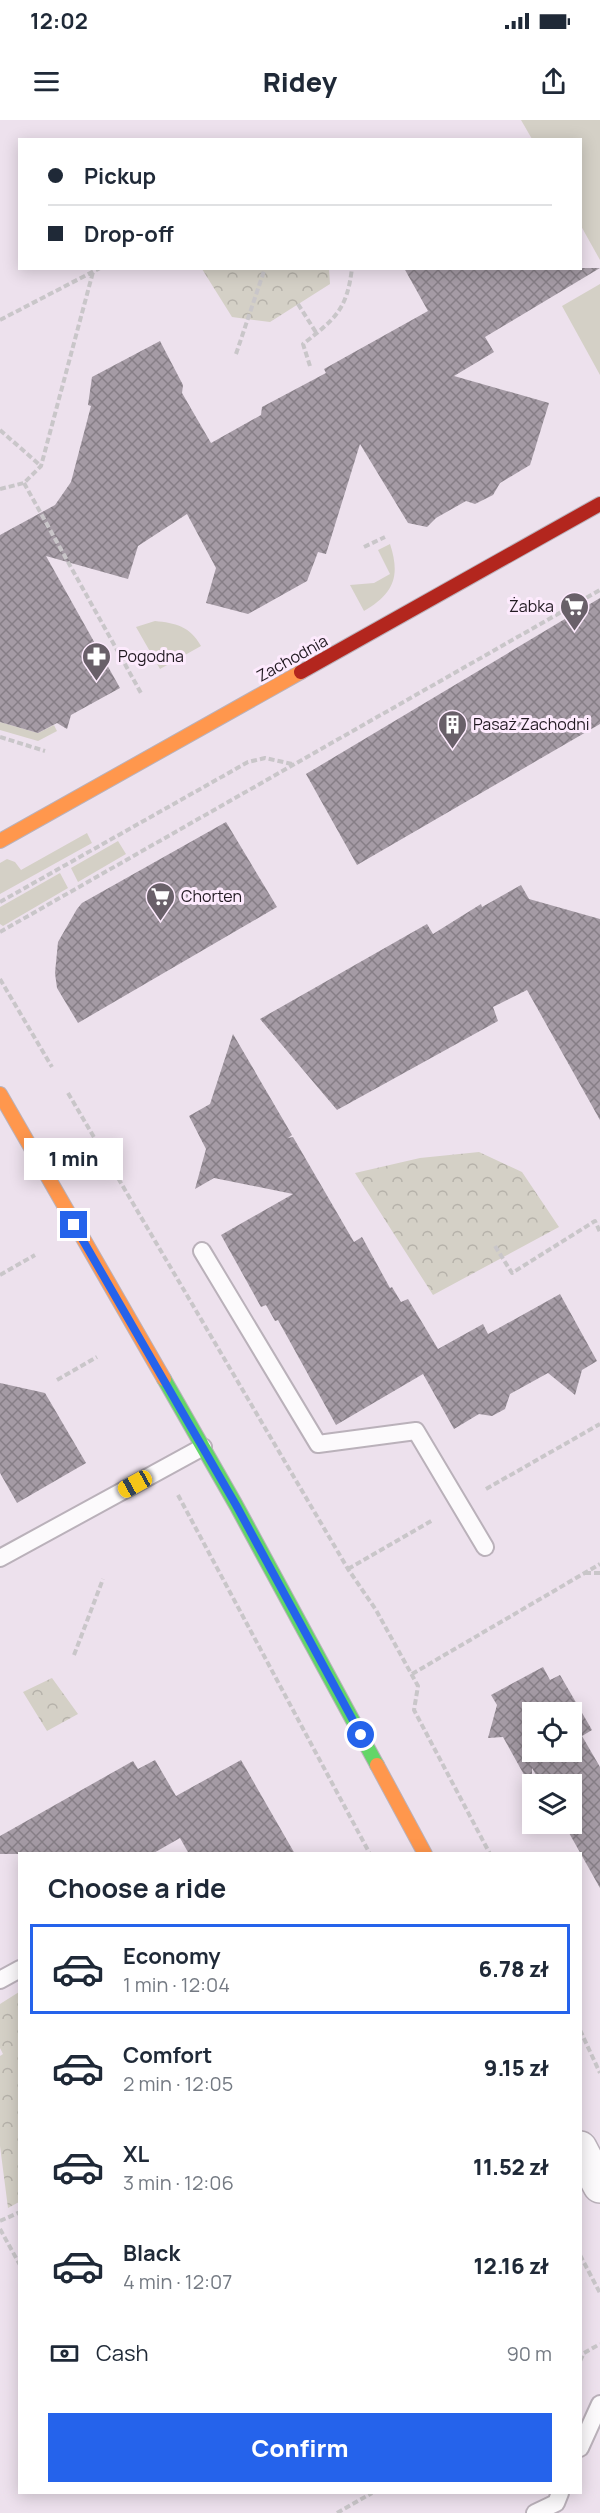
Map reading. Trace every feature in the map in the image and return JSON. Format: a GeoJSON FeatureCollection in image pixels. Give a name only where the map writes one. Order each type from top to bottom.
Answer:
{"type":"FeatureCollection","features":[{"type":"Feature","properties":{"kind":"street","name":"Zachodnia"},"geometry":{"type":"LineString","coordinates":[[0,841],[600,504]]}},
{"type":"Feature","properties":{"kind":"street"},"geometry":{"type":"LineString","coordinates":[[0,1094],[203,1447],[423,1852]]}},
{"type":"Feature","properties":{"kind":"street"},"geometry":{"type":"LineString","coordinates":[[582,2152],[600,2186]]}},
{"type":"Feature","properties":{"kind":"lane"},"geometry":{"type":"LineString","coordinates":[[202,1251],[318,1444],[416,1431],[485,1547]]}},
{"type":"Feature","properties":{"kind":"lane"},"geometry":{"type":"LineString","coordinates":[[0,1558],[203,1447]]}},
{"type":"Feature","properties":{"kind":"lane"},"geometry":{"type":"LineString","coordinates":[[0,1980],[18,1970]]}},
{"type":"Feature","properties":{"kind":"lane"},"geometry":{"type":"LineString","coordinates":[[582,2444],[600,2404]]}},
{"type":"Feature","properties":{"kind":"lane"},"geometry":{"type":"LineString","coordinates":[[535,2513],[556,2503],[560,2494]]}},
{"type":"Feature","properties":{"kind":"path"},"geometry":{"type":"LineString","coordinates":[[0,320],[96,270]]}},
{"type":"Feature","properties":{"kind":"path"},"geometry":{"type":"LineString","coordinates":[[236,354],[264,270]]}},
{"type":"Feature","properties":{"kind":"path"},"geometry":{"type":"LineString","coordinates":[[310,366],[303,344],[341,310],[349,293],[352,270]]}},
{"type":"Feature","properties":{"kind":"path"},"geometry":{"type":"LineString","coordinates":[[0,489],[24,483],[41,466],[93,272]]}},
{"type":"Feature","properties":{"kind":"path"},"geometry":{"type":"LineString","coordinates":[[298,304],[316,334]]}},
{"type":"Feature","properties":{"kind":"path"},"geometry":{"type":"LineString","coordinates":[[0,430],[41,466]]}},
{"type":"Feature","properties":{"kind":"path"},"geometry":{"type":"LineString","coordinates":[[24,483],[141,693]]}},
{"type":"Feature","properties":{"kind":"path"},"geometry":{"type":"LineString","coordinates":[[364,547],[385,537]]}},
{"type":"Feature","properties":{"kind":"path"},"geometry":{"type":"LineString","coordinates":[[0,932],[600,590]]}},
{"type":"Feature","properties":{"kind":"path"},"geometry":{"type":"LineString","coordinates":[[0,737],[45,751]]}},
{"type":"Feature","properties":{"kind":"path"},"geometry":{"type":"LineString","coordinates":[[0,902],[248,762],[265,758],[293,764]]}},
{"type":"Feature","properties":{"kind":"path"},"geometry":{"type":"LineString","coordinates":[[0,979],[52,1067]]}},
{"type":"Feature","properties":{"kind":"path"},"geometry":{"type":"LineString","coordinates":[[68,1094],[418,1686],[414,1710],[489,1852]]}},
{"type":"Feature","properties":{"kind":"path"},"geometry":{"type":"LineString","coordinates":[[495,1246],[512,1273],[595,1221],[600,1232]]}},
{"type":"Feature","properties":{"kind":"path"},"geometry":{"type":"LineString","coordinates":[[0,1275],[35,1255]]}},
{"type":"Feature","properties":{"kind":"path"},"geometry":{"type":"LineString","coordinates":[[57,1380],[97,1357]]}},
{"type":"Feature","properties":{"kind":"path"},"geometry":{"type":"LineString","coordinates":[[163,1468],[369,1852]]}},
{"type":"Feature","properties":{"kind":"path"},"geometry":{"type":"LineString","coordinates":[[411,1674],[600,1564]]}},
{"type":"Feature","properties":{"kind":"path"},"geometry":{"type":"LineString","coordinates":[[584,1573],[600,1573]]}},
{"type":"Feature","properties":{"kind":"path"},"geometry":{"type":"LineString","coordinates":[[74,1655],[103,1579]]}},
{"type":"Feature","properties":{"kind":"path"},"geometry":{"type":"LineString","coordinates":[[582,2035],[600,2073]]}},
{"type":"Feature","properties":{"kind":"path"},"geometry":{"type":"LineString","coordinates":[[0,2221],[18,2213]]}},
{"type":"Feature","properties":{"kind":"path"},"geometry":{"type":"LineString","coordinates":[[0,2229],[18,2261]]}},
{"type":"Feature","properties":{"kind":"path"},"geometry":{"type":"LineString","coordinates":[[582,2259],[600,2293]]}},
{"type":"Feature","properties":{"kind":"path"},"geometry":{"type":"LineString","coordinates":[[582,2357],[584,2353],[600,2344]]}},
{"type":"Feature","properties":{"kind":"path"},"geometry":{"type":"LineString","coordinates":[[337,2513],[370,2494]]}},
{"type":"Feature","properties":{"kind":"green space"},"geometry":{"type":"Polygon","coordinates":[[[521,120],[600,120],[600,260],[582,228],[582,138],[531,138],[521,120]]]}},
{"type":"Feature","properties":{"kind":"green space"},"geometry":{"type":"Polygon","coordinates":[[[203,270],[329,270],[330,284],[270,322],[232,317],[203,270]]]}},
{"type":"Feature","properties":{"kind":"green space"},"geometry":{"type":"Polygon","coordinates":[[[600,284],[600,375],[562,306],[600,284]]]}},
{"type":"Feature","properties":{"kind":"green space"},"geometry":{"type":"Polygon","coordinates":[[[390,544],[395,566],[392,584],[382,598],[364,611],[350,585],[374,583],[390,574],[378,550],[390,544]]]}},
{"type":"Feature","properties":{"kind":"green space"},"geometry":{"type":"Polygon","coordinates":[[[155,621],[169,623],[187,630],[201,646],[160,669],[136,627],[155,621]]]}},
{"type":"Feature","properties":{"kind":"green space"},"geometry":{"type":"Polygon","coordinates":[[[0,722],[38,733],[54,725],[57,731],[38,741],[0,730],[0,722]]]}},
{"type":"Feature","properties":{"kind":"green space"},"geometry":{"type":"Polygon","coordinates":[[[87,833],[92,843],[0,894],[0,863],[7,859],[15,862],[21,870],[87,833]]]}},
{"type":"Feature","properties":{"kind":"green space"},"geometry":{"type":"Polygon","coordinates":[[[118,841],[126,854],[78,882],[71,868],[118,841]]]}},
{"type":"Feature","properties":{"kind":"green space"},"geometry":{"type":"Polygon","coordinates":[[[60,873],[68,888],[3,926],[0,924],[0,907],[60,873]]]}},
{"type":"Feature","properties":{"kind":"green space"},"geometry":{"type":"Polygon","coordinates":[[[479,1152],[522,1172],[559,1227],[433,1295],[355,1173],[420,1158],[479,1152]]]}},
{"type":"Feature","properties":{"kind":"green space"},"geometry":{"type":"Polygon","coordinates":[[[52,1678],[78,1714],[47,1731],[23,1692],[52,1678]]]}},
{"type":"Feature","properties":{"kind":"green space"},"geometry":{"type":"Polygon","coordinates":[[[18,1993],[18,2203],[8,2208],[0,2146],[0,2056],[3,2054],[0,2048],[0,2004],[18,1993]]]}},
{"type":"Feature","properties":{"kind":"building"},"geometry":{"type":"Polygon","coordinates":[[[582,268],[600,268],[485,337],[494,352],[454,376],[549,403],[530,465],[500,483],[493,495],[475,504],[466,501],[436,518],[427,527],[408,523],[360,444],[326,554],[318,552],[307,581],[248,614],[206,603],[216,568],[187,514],[138,546],[128,579],[46,556],[120,688],[71,715],[67,729],[57,723],[38,733],[0,722],[0,535],[55,505],[71,482],[91,406],[88,405],[92,377],[160,341],[183,385],[182,393],[211,443],[261,415],[262,407],[326,373],[324,369],[428,311],[405,270],[582,270],[582,268]]]}},
{"type":"Feature","properties":{"kind":"building","name":"Pasaż Zachodni"},"geometry":{"type":"Polygon","coordinates":[[[600,598],[600,724],[357,865],[306,774],[600,598]]]}},
{"type":"Feature","properties":{"kind":"building","name":"Chorten"},"geometry":{"type":"Polygon","coordinates":[[[226,822],[277,907],[78,1023],[57,988],[55,973],[58,942],[77,909],[82,903],[226,822]]]}},
{"type":"Feature","properties":{"kind":"building"},"geometry":{"type":"Polygon","coordinates":[[[521,885],[529,899],[600,919],[600,1120],[527,990],[493,1007],[498,1021],[337,1110],[260,1019],[427,924],[433,934],[481,904],[482,907],[521,885]]]}},
{"type":"Feature","properties":{"kind":"building"},"geometry":{"type":"Polygon","coordinates":[[[233,1034],[292,1135],[288,1138],[293,1137],[354,1242],[362,1237],[390,1288],[392,1287],[401,1302],[408,1299],[438,1349],[483,1324],[488,1334],[560,1294],[597,1361],[582,1370],[575,1395],[548,1373],[510,1394],[505,1409],[492,1416],[479,1414],[454,1429],[423,1374],[336,1425],[278,1320],[275,1321],[266,1305],[261,1307],[221,1235],[293,1194],[214,1178],[195,1189],[206,1149],[189,1116],[210,1104],[233,1034]]]}},
{"type":"Feature","properties":{"kind":"building"},"geometry":{"type":"Polygon","coordinates":[[[0,1383],[45,1393],[86,1463],[17,1503],[0,1473],[0,1383]]]}},
{"type":"Feature","properties":{"kind":"building"},"geometry":{"type":"Polygon","coordinates":[[[543,1667],[550,1680],[560,1675],[576,1702],[522,1702],[522,1762],[582,1762],[582,1736],[600,1767],[600,1888],[582,1852],[580,1852],[570,1834],[582,1834],[582,1774],[536,1774],[532,1768],[532,1774],[524,1774],[503,1737],[488,1738],[497,1705],[491,1695],[543,1667]]]}},
{"type":"Feature","properties":{"kind":"building"},"geometry":{"type":"Polygon","coordinates":[[[582,1713],[592,1730],[582,1736],[582,1713]]]}},
{"type":"Feature","properties":{"kind":"building"},"geometry":{"type":"Polygon","coordinates":[[[155,1760],[176,1796],[241,1760],[294,1852],[188,1852],[180,1838],[156,1852],[0,1854],[0,1836],[133,1761],[138,1769],[155,1760]]]}},
{"type":"Feature","properties":{"kind":"traffic: fast"},"geometry":{"type":"LineString","coordinates":[[164,1379],[236,1505],[377,1765]]}},
{"type":"Feature","properties":{"kind":"traffic: slow"},"geometry":{"type":"LineString","coordinates":[[0,841],[301,672]]}},
{"type":"Feature","properties":{"kind":"traffic: slow"},"geometry":{"type":"LineString","coordinates":[[0,1094],[164,1379]]}},
{"type":"Feature","properties":{"kind":"traffic: slow"},"geometry":{"type":"LineString","coordinates":[[377,1765],[424,1852]]}},
{"type":"Feature","properties":{"kind":"traffic: jam"},"geometry":{"type":"LineString","coordinates":[[301,672],[600,504]]}},
{"type":"Feature","properties":{"kind":"place","name":"Żabka"},"geometry":{"type":"Point","coordinates":[575,632]}},
{"type":"Feature","properties":{"kind":"place","name":"Pogodna"},"geometry":{"type":"Point","coordinates":[97,682]}},
{"type":"Feature","properties":{"kind":"place","name":"Pasaż Zachodni"},"geometry":{"type":"Point","coordinates":[452,750]}},
{"type":"Feature","properties":{"kind":"place","name":"Chorten"},"geometry":{"type":"Point","coordinates":[160,922]}},
{"type":"Feature","properties":{"kind":"route"},"geometry":{"type":"LineString","coordinates":[[74,1225],[236,1505],[361,1735]]}}]}
